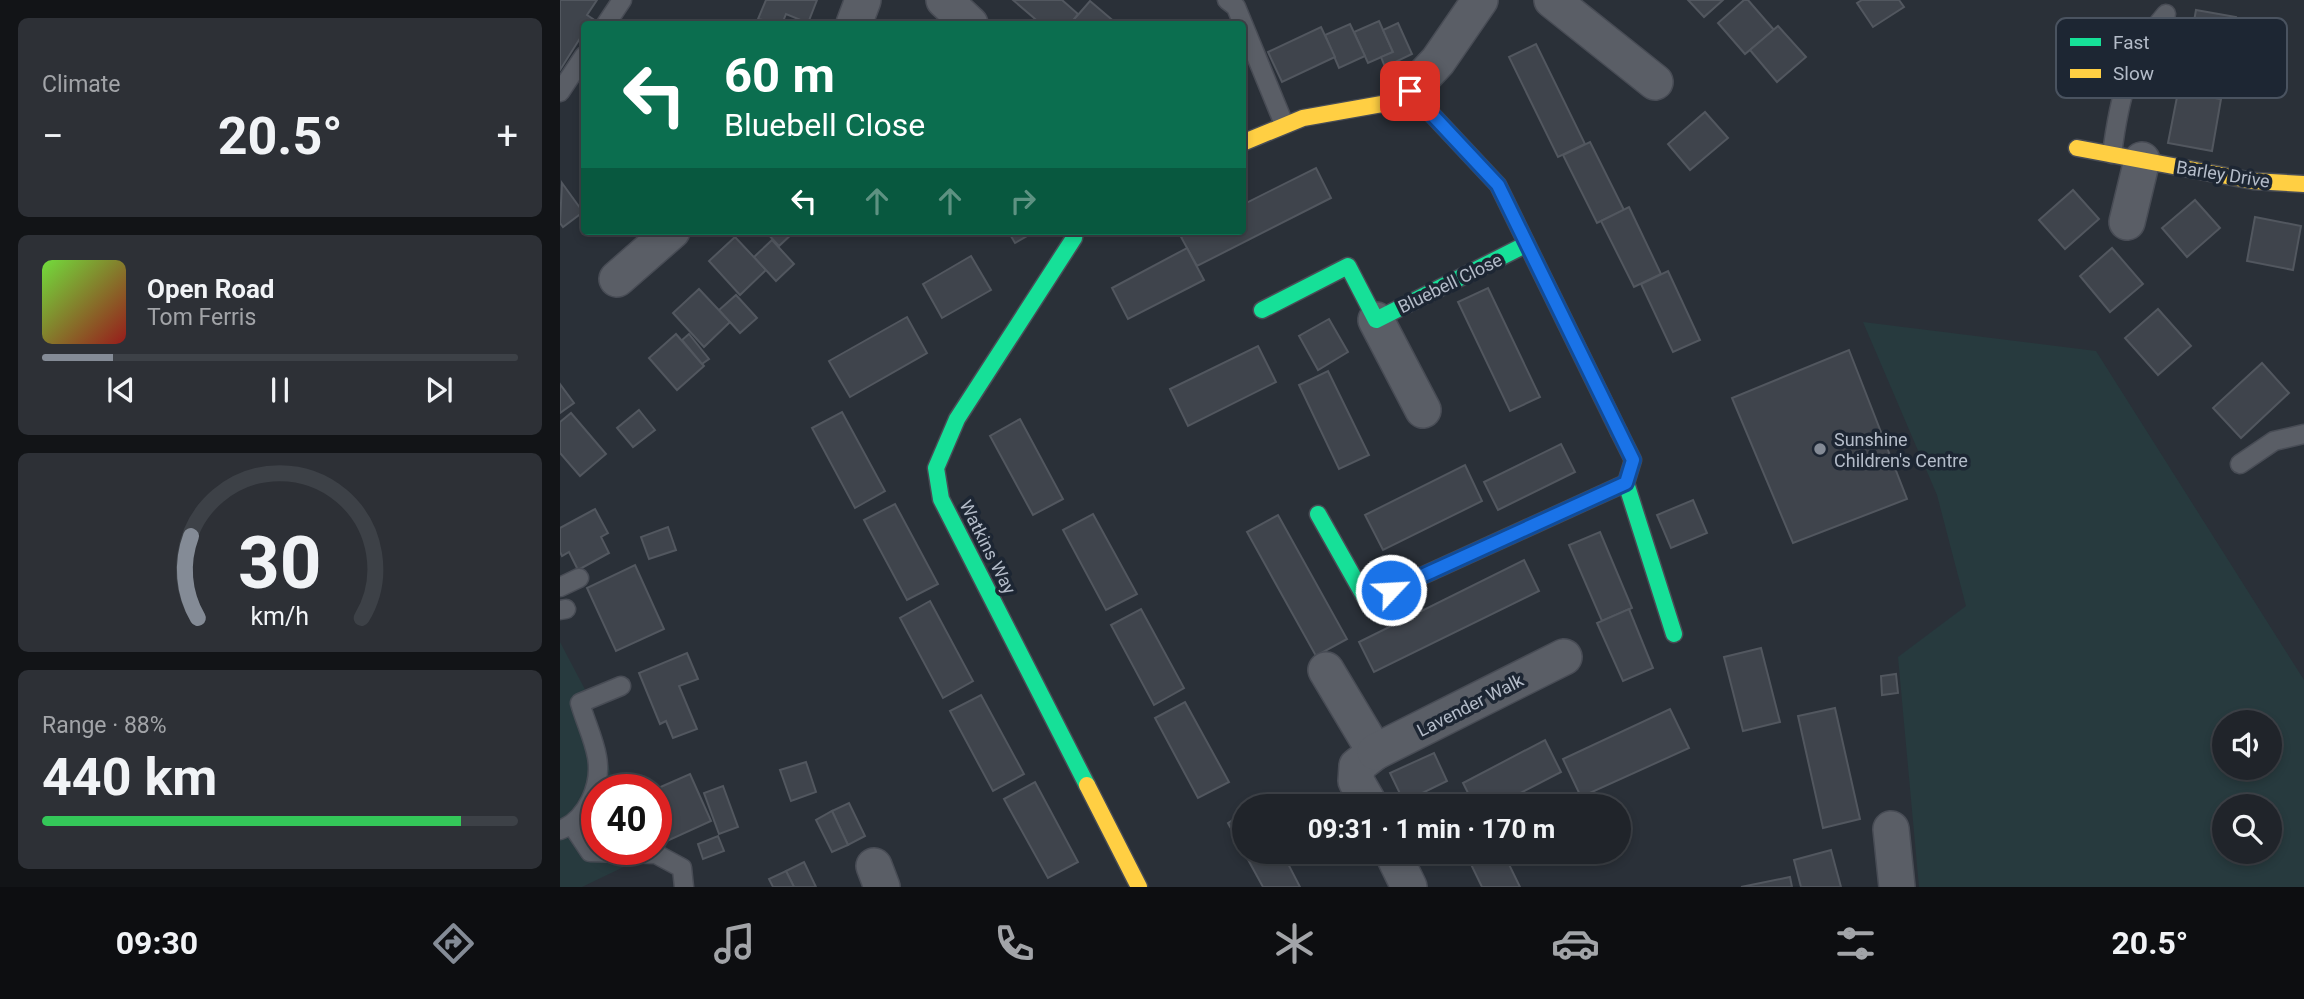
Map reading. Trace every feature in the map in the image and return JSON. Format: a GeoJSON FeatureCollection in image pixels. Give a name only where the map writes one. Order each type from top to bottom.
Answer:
{"type":"FeatureCollection","features":[{"type":"Feature","properties":{"kind":"street"},"geometry":{"type":"LineString","coordinates":[[855,21],[863,0]]}},
{"type":"Feature","properties":{"kind":"street"},"geometry":{"type":"LineString","coordinates":[[944,0],[967,21]]}},
{"type":"Feature","properties":{"kind":"street"},"geometry":{"type":"LineString","coordinates":[[1246,141],[1284,124],[1382,104],[1410,91],[1438,61],[1480,0]]}},
{"type":"Feature","properties":{"kind":"street"},"geometry":{"type":"LineString","coordinates":[[1552,0],[1655,82]]}},
{"type":"Feature","properties":{"kind":"street"},"geometry":{"type":"LineString","coordinates":[[1410,91],[1498,185],[1525,246],[1633,460],[1626,483],[1674,634]]}},
{"type":"Feature","properties":{"kind":"street","name":"Barley Drive"},"geometry":{"type":"LineString","coordinates":[[2077,148],[2253,181],[2304,184]]}},
{"type":"Feature","properties":{"kind":"street"},"geometry":{"type":"LineString","coordinates":[[2127,157],[2127,222]]}},
{"type":"Feature","properties":{"kind":"street"},"geometry":{"type":"LineString","coordinates":[[617,279],[667,235]]}},
{"type":"Feature","properties":{"kind":"street","name":"Watkins Way"},"geometry":{"type":"LineString","coordinates":[[1074,235],[957,419],[936,468],[941,499],[1139,887]]}},
{"type":"Feature","properties":{"kind":"street","name":"Bluebell Close"},"geometry":{"type":"LineString","coordinates":[[1376,320],[1525,246]]}},
{"type":"Feature","properties":{"kind":"street"},"geometry":{"type":"LineString","coordinates":[[1262,310],[1348,266],[1423,410]]}},
{"type":"Feature","properties":{"kind":"street"},"geometry":{"type":"LineString","coordinates":[[1318,514],[1367,601],[1626,483]]}},
{"type":"Feature","properties":{"kind":"street","name":"Lavender Walk"},"geometry":{"type":"LineString","coordinates":[[1364,794],[1356,781],[1357,766],[1375,752],[1564,657]]}},
{"type":"Feature","properties":{"kind":"street"},"geometry":{"type":"LineString","coordinates":[[1326,670],[1375,752]]}},
{"type":"Feature","properties":{"kind":"street"},"geometry":{"type":"LineString","coordinates":[[1891,829],[1897,887]]}},
{"type":"Feature","properties":{"kind":"street"},"geometry":{"type":"LineString","coordinates":[[1398,864],[1409,887]]}},
{"type":"Feature","properties":{"kind":"lane"},"geometry":{"type":"LineString","coordinates":[[609,21],[622,0]]}},
{"type":"Feature","properties":{"kind":"lane"},"geometry":{"type":"LineString","coordinates":[[1237,2],[1244,21]]}},
{"type":"Feature","properties":{"kind":"lane"},"geometry":{"type":"LineString","coordinates":[[1246,25],[1284,124]]}},
{"type":"Feature","properties":{"kind":"lane"},"geometry":{"type":"LineString","coordinates":[[560,92],[581,60]]}},
{"type":"Feature","properties":{"kind":"lane"},"geometry":{"type":"LineString","coordinates":[[2119,98],[2127,157]]}},
{"type":"Feature","properties":{"kind":"lane"},"geometry":{"type":"LineString","coordinates":[[2240,464],[2274,441],[2304,434]]}},
{"type":"Feature","properties":{"kind":"lane"},"geometry":{"type":"LineString","coordinates":[[560,587],[579,578]]}},
{"type":"Feature","properties":{"kind":"lane"},"geometry":{"type":"LineString","coordinates":[[621,686],[580,703],[598,759],[591,804],[566,827],[590,852],[656,854],[682,868],[684,887]]}},
{"type":"Feature","properties":{"kind":"green space"},"geometry":{"type":"Polygon","coordinates":[[[1863,322],[2096,351],[2304,680],[2304,887],[1919,887],[1898,657],[1966,606],[1937,495],[1863,322]]]}},
{"type":"Feature","properties":{"kind":"green space"},"geometry":{"type":"Polygon","coordinates":[[[560,642],[590,699],[611,774],[581,774],[581,865],[628,865],[582,887],[560,887],[560,642]]]}},
{"type":"Feature","properties":{"kind":"building"},"geometry":{"type":"Polygon","coordinates":[[[560,0],[597,0],[587,15],[593,19],[581,21],[581,37],[560,70],[560,0]]]}},
{"type":"Feature","properties":{"kind":"building"},"geometry":{"type":"Polygon","coordinates":[[[766,0],[817,0],[809,21],[786,14],[783,21],[758,19],[766,0]]]}},
{"type":"Feature","properties":{"kind":"building"},"geometry":{"type":"Polygon","coordinates":[[[1013,0],[1062,0],[1078,14],[1072,21],[1038,21],[1013,0]]]}},
{"type":"Feature","properties":{"kind":"building"},"geometry":{"type":"Polygon","coordinates":[[[1688,0],[1723,0],[1704,17],[1688,0]]]}},
{"type":"Feature","properties":{"kind":"building"},"geometry":{"type":"Polygon","coordinates":[[[1744,0],[1748,0],[1774,30],[1745,54],[1718,23],[1744,0]]]}},
{"type":"Feature","properties":{"kind":"building"},"geometry":{"type":"Polygon","coordinates":[[[1862,0],[1899,0],[1904,7],[1873,27],[1857,3],[1862,0]]]}},
{"type":"Feature","properties":{"kind":"building"},"geometry":{"type":"Polygon","coordinates":[[[1090,1],[1113,21],[1073,21],[1090,1]]]}},
{"type":"Feature","properties":{"kind":"building"},"geometry":{"type":"Polygon","coordinates":[[[2196,10],[2236,17],[2236,18],[2195,18],[2196,10]]]}},
{"type":"Feature","properties":{"kind":"building"},"geometry":{"type":"Polygon","coordinates":[[[1379,21],[1393,52],[1368,63],[1354,32],[1379,21]]]}},
{"type":"Feature","properties":{"kind":"building"},"geometry":{"type":"Polygon","coordinates":[[[1398,23],[1412,54],[1385,67],[1381,57],[1393,52],[1383,30],[1398,23]]]}},
{"type":"Feature","properties":{"kind":"building"},"geometry":{"type":"Polygon","coordinates":[[[1350,24],[1365,56],[1339,68],[1325,35],[1350,24]]]}},
{"type":"Feature","properties":{"kind":"building"},"geometry":{"type":"Polygon","coordinates":[[[1778,26],[1806,57],[1777,82],[1750,50],[1778,26]]]}},
{"type":"Feature","properties":{"kind":"building"},"geometry":{"type":"Polygon","coordinates":[[[1321,27],[1335,57],[1282,82],[1268,52],[1321,27]]]}},
{"type":"Feature","properties":{"kind":"building"},"geometry":{"type":"Polygon","coordinates":[[[1536,44],[1585,144],[1558,157],[1509,57],[1536,44]]]}},
{"type":"Feature","properties":{"kind":"building"},"geometry":{"type":"Polygon","coordinates":[[[2177,98],[2221,99],[2212,151],[2168,143],[2177,98]]]}},
{"type":"Feature","properties":{"kind":"building"},"geometry":{"type":"Polygon","coordinates":[[[1705,112],[1728,138],[1690,170],[1668,144],[1705,112]]]}},
{"type":"Feature","properties":{"kind":"building"},"geometry":{"type":"Polygon","coordinates":[[[1590,142],[1624,210],[1597,223],[1563,155],[1590,142]]]}},
{"type":"Feature","properties":{"kind":"building"},"geometry":{"type":"Polygon","coordinates":[[[1316,168],[1331,198],[1197,266],[1181,237],[1246,235],[1246,203],[1316,168]]]}},
{"type":"Feature","properties":{"kind":"building"},"geometry":{"type":"Polygon","coordinates":[[[562,183],[581,209],[581,214],[563,227],[560,223],[562,183]]]}},
{"type":"Feature","properties":{"kind":"building"},"geometry":{"type":"Polygon","coordinates":[[[2073,190],[2099,219],[2065,249],[2039,220],[2073,190]]]}},
{"type":"Feature","properties":{"kind":"building"},"geometry":{"type":"Polygon","coordinates":[[[2195,200],[2220,228],[2187,257],[2162,228],[2195,200]]]}},
{"type":"Feature","properties":{"kind":"building"},"geometry":{"type":"Polygon","coordinates":[[[1629,207],[1661,274],[1634,287],[1601,221],[1629,207]]]}},
{"type":"Feature","properties":{"kind":"building"},"geometry":{"type":"Polygon","coordinates":[[[2255,217],[2301,226],[2293,270],[2247,261],[2255,217]]]}},
{"type":"Feature","properties":{"kind":"building"},"geometry":{"type":"Polygon","coordinates":[[[769,235],[791,235],[779,246],[769,235]]]}},
{"type":"Feature","properties":{"kind":"building"},"geometry":{"type":"Polygon","coordinates":[[[1010,235],[1029,235],[1015,243],[1010,235]]]}},
{"type":"Feature","properties":{"kind":"building"},"geometry":{"type":"Polygon","coordinates":[[[735,237],[766,270],[740,295],[709,261],[735,237]]]}},
{"type":"Feature","properties":{"kind":"building"},"geometry":{"type":"Polygon","coordinates":[[[772,240],[794,264],[776,281],[754,257],[772,240]]]}},
{"type":"Feature","properties":{"kind":"building"},"geometry":{"type":"Polygon","coordinates":[[[1187,248],[1204,280],[1128,319],[1112,288],[1187,248]]]}},
{"type":"Feature","properties":{"kind":"building"},"geometry":{"type":"Polygon","coordinates":[[[2112,248],[2143,284],[2110,312],[2080,276],[2112,248]]]}},
{"type":"Feature","properties":{"kind":"building"},"geometry":{"type":"Polygon","coordinates":[[[971,256],[991,290],[942,318],[923,284],[971,256]]]}},
{"type":"Feature","properties":{"kind":"building"},"geometry":{"type":"Polygon","coordinates":[[[1668,271],[1700,340],[1673,352],[1641,284],[1668,271]]]}},
{"type":"Feature","properties":{"kind":"building"},"geometry":{"type":"Polygon","coordinates":[[[1488,288],[1540,397],[1510,411],[1458,302],[1488,288]]]}},
{"type":"Feature","properties":{"kind":"building"},"geometry":{"type":"Polygon","coordinates":[[[699,289],[730,322],[704,347],[673,313],[699,289]]]}},
{"type":"Feature","properties":{"kind":"building"},"geometry":{"type":"Polygon","coordinates":[[[736,295],[757,318],[740,333],[719,310],[736,295]]]}},
{"type":"Feature","properties":{"kind":"building"},"geometry":{"type":"Polygon","coordinates":[[[2158,309],[2191,346],[2158,375],[2125,338],[2158,309]]]}},
{"type":"Feature","properties":{"kind":"building"},"geometry":{"type":"Polygon","coordinates":[[[907,317],[927,353],[850,397],[829,361],[907,317]]]}},
{"type":"Feature","properties":{"kind":"building"},"geometry":{"type":"Polygon","coordinates":[[[1329,319],[1348,352],[1318,370],[1299,336],[1329,319]]]}},
{"type":"Feature","properties":{"kind":"building"},"geometry":{"type":"Polygon","coordinates":[[[676,334],[704,366],[677,390],[649,358],[676,334]]]}},
{"type":"Feature","properties":{"kind":"building"},"geometry":{"type":"Polygon","coordinates":[[[689,334],[709,359],[702,364],[682,340],[689,334]]]}},
{"type":"Feature","properties":{"kind":"building"},"geometry":{"type":"Polygon","coordinates":[[[1258,346],[1276,382],[1188,426],[1170,389],[1258,346]]]}},
{"type":"Feature","properties":{"kind":"building","name":"Sunshine Children's Centre"},"geometry":{"type":"Polygon","coordinates":[[[1849,350],[1907,499],[1793,543],[1732,398],[1849,350]]]}},
{"type":"Feature","properties":{"kind":"building"},"geometry":{"type":"Polygon","coordinates":[[[2262,363],[2289,393],[2241,438],[2213,408],[2262,363]]]}},
{"type":"Feature","properties":{"kind":"building"},"geometry":{"type":"Polygon","coordinates":[[[1328,371],[1369,455],[1339,469],[1299,385],[1328,371]]]}},
{"type":"Feature","properties":{"kind":"building"},"geometry":{"type":"Polygon","coordinates":[[[560,384],[574,403],[560,413],[560,384]]]}},
{"type":"Feature","properties":{"kind":"building"},"geometry":{"type":"Polygon","coordinates":[[[639,410],[655,430],[633,447],[617,428],[639,410]]]}},
{"type":"Feature","properties":{"kind":"building"},"geometry":{"type":"Polygon","coordinates":[[[842,412],[885,491],[855,508],[812,428],[842,412]]]}},
{"type":"Feature","properties":{"kind":"building"},"geometry":{"type":"Polygon","coordinates":[[[571,413],[606,454],[580,476],[560,453],[560,422],[571,413]]]}},
{"type":"Feature","properties":{"kind":"building"},"geometry":{"type":"Polygon","coordinates":[[[1020,419],[1063,499],[1033,515],[990,436],[1020,419]]]}},
{"type":"Feature","properties":{"kind":"building"},"geometry":{"type":"Polygon","coordinates":[[[1561,444],[1575,472],[1498,510],[1484,482],[1561,444]]]}},
{"type":"Feature","properties":{"kind":"building"},"geometry":{"type":"Polygon","coordinates":[[[1465,465],[1482,501],[1383,550],[1365,515],[1465,465]]]}},
{"type":"Feature","properties":{"kind":"building"},"geometry":{"type":"Polygon","coordinates":[[[1693,500],[1707,533],[1671,548],[1657,515],[1693,500]]]}},
{"type":"Feature","properties":{"kind":"building"},"geometry":{"type":"Polygon","coordinates":[[[895,504],[938,584],[907,600],[864,520],[895,504]]]}},
{"type":"Feature","properties":{"kind":"building"},"geometry":{"type":"Polygon","coordinates":[[[595,509],[608,533],[601,537],[609,553],[578,570],[569,552],[562,556],[560,552],[560,528],[595,509]]]}},
{"type":"Feature","properties":{"kind":"building"},"geometry":{"type":"Polygon","coordinates":[[[1093,514],[1137,594],[1106,610],[1063,530],[1093,514]]]}},
{"type":"Feature","properties":{"kind":"building"},"geometry":{"type":"Polygon","coordinates":[[[1278,515],[1347,639],[1316,656],[1247,532],[1278,515]]]}},
{"type":"Feature","properties":{"kind":"building"},"geometry":{"type":"Polygon","coordinates":[[[668,527],[676,550],[649,559],[641,537],[668,527]]]}},
{"type":"Feature","properties":{"kind":"building"},"geometry":{"type":"Polygon","coordinates":[[[1600,532],[1632,608],[1602,621],[1569,545],[1600,532]]]}},
{"type":"Feature","properties":{"kind":"building"},"geometry":{"type":"Polygon","coordinates":[[[1524,560],[1539,591],[1374,672],[1359,642],[1524,560]]]}},
{"type":"Feature","properties":{"kind":"building"},"geometry":{"type":"Polygon","coordinates":[[[635,565],[664,629],[616,651],[587,588],[635,565]]]}},
{"type":"Feature","properties":{"kind":"building"},"geometry":{"type":"Polygon","coordinates":[[[930,601],[973,681],[943,698],[900,618],[930,601]]]}},
{"type":"Feature","properties":{"kind":"building"},"geometry":{"type":"Polygon","coordinates":[[[1141,609],[1184,688],[1154,705],[1111,625],[1141,609]]]}},
{"type":"Feature","properties":{"kind":"building"},"geometry":{"type":"Polygon","coordinates":[[[1629,609],[1653,668],[1623,681],[1597,623],[1629,609]]]}},
{"type":"Feature","properties":{"kind":"building"},"geometry":{"type":"Polygon","coordinates":[[[1761,648],[1780,722],[1743,731],[1724,657],[1761,648]]]}},
{"type":"Feature","properties":{"kind":"building"},"geometry":{"type":"Polygon","coordinates":[[[687,653],[698,679],[679,686],[697,729],[673,738],[666,721],[660,724],[639,673],[687,653]]]}},
{"type":"Feature","properties":{"kind":"building"},"geometry":{"type":"Polygon","coordinates":[[[1896,674],[1898,693],[1882,695],[1881,676],[1896,674]]]}},
{"type":"Feature","properties":{"kind":"building"},"geometry":{"type":"Polygon","coordinates":[[[981,695],[1024,774],[993,791],[950,711],[981,695]]]}},
{"type":"Feature","properties":{"kind":"building"},"geometry":{"type":"Polygon","coordinates":[[[1185,702],[1229,782],[1198,798],[1155,718],[1185,702]]]}},
{"type":"Feature","properties":{"kind":"building"},"geometry":{"type":"Polygon","coordinates":[[[1835,708],[1860,819],[1823,828],[1798,716],[1835,708]]]}},
{"type":"Feature","properties":{"kind":"building"},"geometry":{"type":"Polygon","coordinates":[[[1670,709],[1689,748],[1588,794],[1580,794],[1563,759],[1670,709]]]}},
{"type":"Feature","properties":{"kind":"building"},"geometry":{"type":"Polygon","coordinates":[[[1545,740],[1561,772],[1518,794],[1468,794],[1463,783],[1545,740]]]}},
{"type":"Feature","properties":{"kind":"building"},"geometry":{"type":"Polygon","coordinates":[[[1434,753],[1447,781],[1420,794],[1400,794],[1390,773],[1434,753]]]}},
{"type":"Feature","properties":{"kind":"building"},"geometry":{"type":"Polygon","coordinates":[[[806,762],[816,792],[791,801],[780,770],[806,762]]]}},
{"type":"Feature","properties":{"kind":"building"},"geometry":{"type":"Polygon","coordinates":[[[690,774],[711,821],[672,839],[672,782],[690,774]]]}},
{"type":"Feature","properties":{"kind":"building"},"geometry":{"type":"Polygon","coordinates":[[[1035,782],[1078,862],[1048,878],[1004,799],[1035,782]]]}},
{"type":"Feature","properties":{"kind":"building"},"geometry":{"type":"Polygon","coordinates":[[[723,786],[738,827],[719,834],[704,793],[723,786]]]}},
{"type":"Feature","properties":{"kind":"building"},"geometry":{"type":"Polygon","coordinates":[[[849,803],[865,836],[848,845],[832,811],[849,803]]]}},
{"type":"Feature","properties":{"kind":"building"},"geometry":{"type":"Polygon","coordinates":[[[832,811],[848,845],[832,852],[816,820],[832,811]]]}},
{"type":"Feature","properties":{"kind":"building"},"geometry":{"type":"Polygon","coordinates":[[[718,836],[724,851],[703,859],[698,844],[718,836]]]}},
{"type":"Feature","properties":{"kind":"building"},"geometry":{"type":"Polygon","coordinates":[[[1831,850],[1841,887],[1801,887],[1794,860],[1831,850]]]}},
{"type":"Feature","properties":{"kind":"building"},"geometry":{"type":"Polygon","coordinates":[[[804,862],[816,887],[794,887],[786,871],[804,862]]]}},
{"type":"Feature","properties":{"kind":"building"},"geometry":{"type":"Polygon","coordinates":[[[1250,864],[1288,864],[1300,887],[1263,887],[1250,864]]]}},
{"type":"Feature","properties":{"kind":"building"},"geometry":{"type":"Polygon","coordinates":[[[1471,864],[1509,864],[1520,887],[1482,887],[1471,864]]]}},
{"type":"Feature","properties":{"kind":"building"},"geometry":{"type":"Polygon","coordinates":[[[786,871],[794,887],[773,887],[769,879],[786,871]]]}},
{"type":"Feature","properties":{"kind":"building"},"geometry":{"type":"Polygon","coordinates":[[[1790,877],[1792,887],[1741,887],[1790,877]]]}},
{"type":"Feature","properties":{"kind":"traffic: fast"},"geometry":{"type":"LineString","coordinates":[[1074,235],[957,419],[936,468],[941,499],[1087,785]]}},
{"type":"Feature","properties":{"kind":"traffic: fast"},"geometry":{"type":"LineString","coordinates":[[1262,310],[1348,266],[1376,320],[1525,245]]}},
{"type":"Feature","properties":{"kind":"traffic: fast"},"geometry":{"type":"LineString","coordinates":[[1619,432],[1633,460],[1626,483],[1674,634]]}},
{"type":"Feature","properties":{"kind":"traffic: fast"},"geometry":{"type":"LineString","coordinates":[[1318,514],[1367,601],[1626,483]]}},
{"type":"Feature","properties":{"kind":"traffic: slow"},"geometry":{"type":"LineString","coordinates":[[1246,141],[1303,118],[1382,104],[1410,91],[1498,185],[1619,432]]}},
{"type":"Feature","properties":{"kind":"traffic: slow"},"geometry":{"type":"LineString","coordinates":[[2077,148],[2253,181],[2304,184]]}},
{"type":"Feature","properties":{"kind":"traffic: slow"},"geometry":{"type":"LineString","coordinates":[[1087,785],[1139,887]]}},
{"type":"Feature","properties":{"kind":"place","name":"Sunshine Children's Centre"},"geometry":{"type":"Point","coordinates":[1820,449]}},
{"type":"Feature","properties":{"kind":"route"},"geometry":{"type":"LineString","coordinates":[[1391,590],[1626,483],[1633,460],[1525,246],[1498,185],[1410,91]]}}]}
